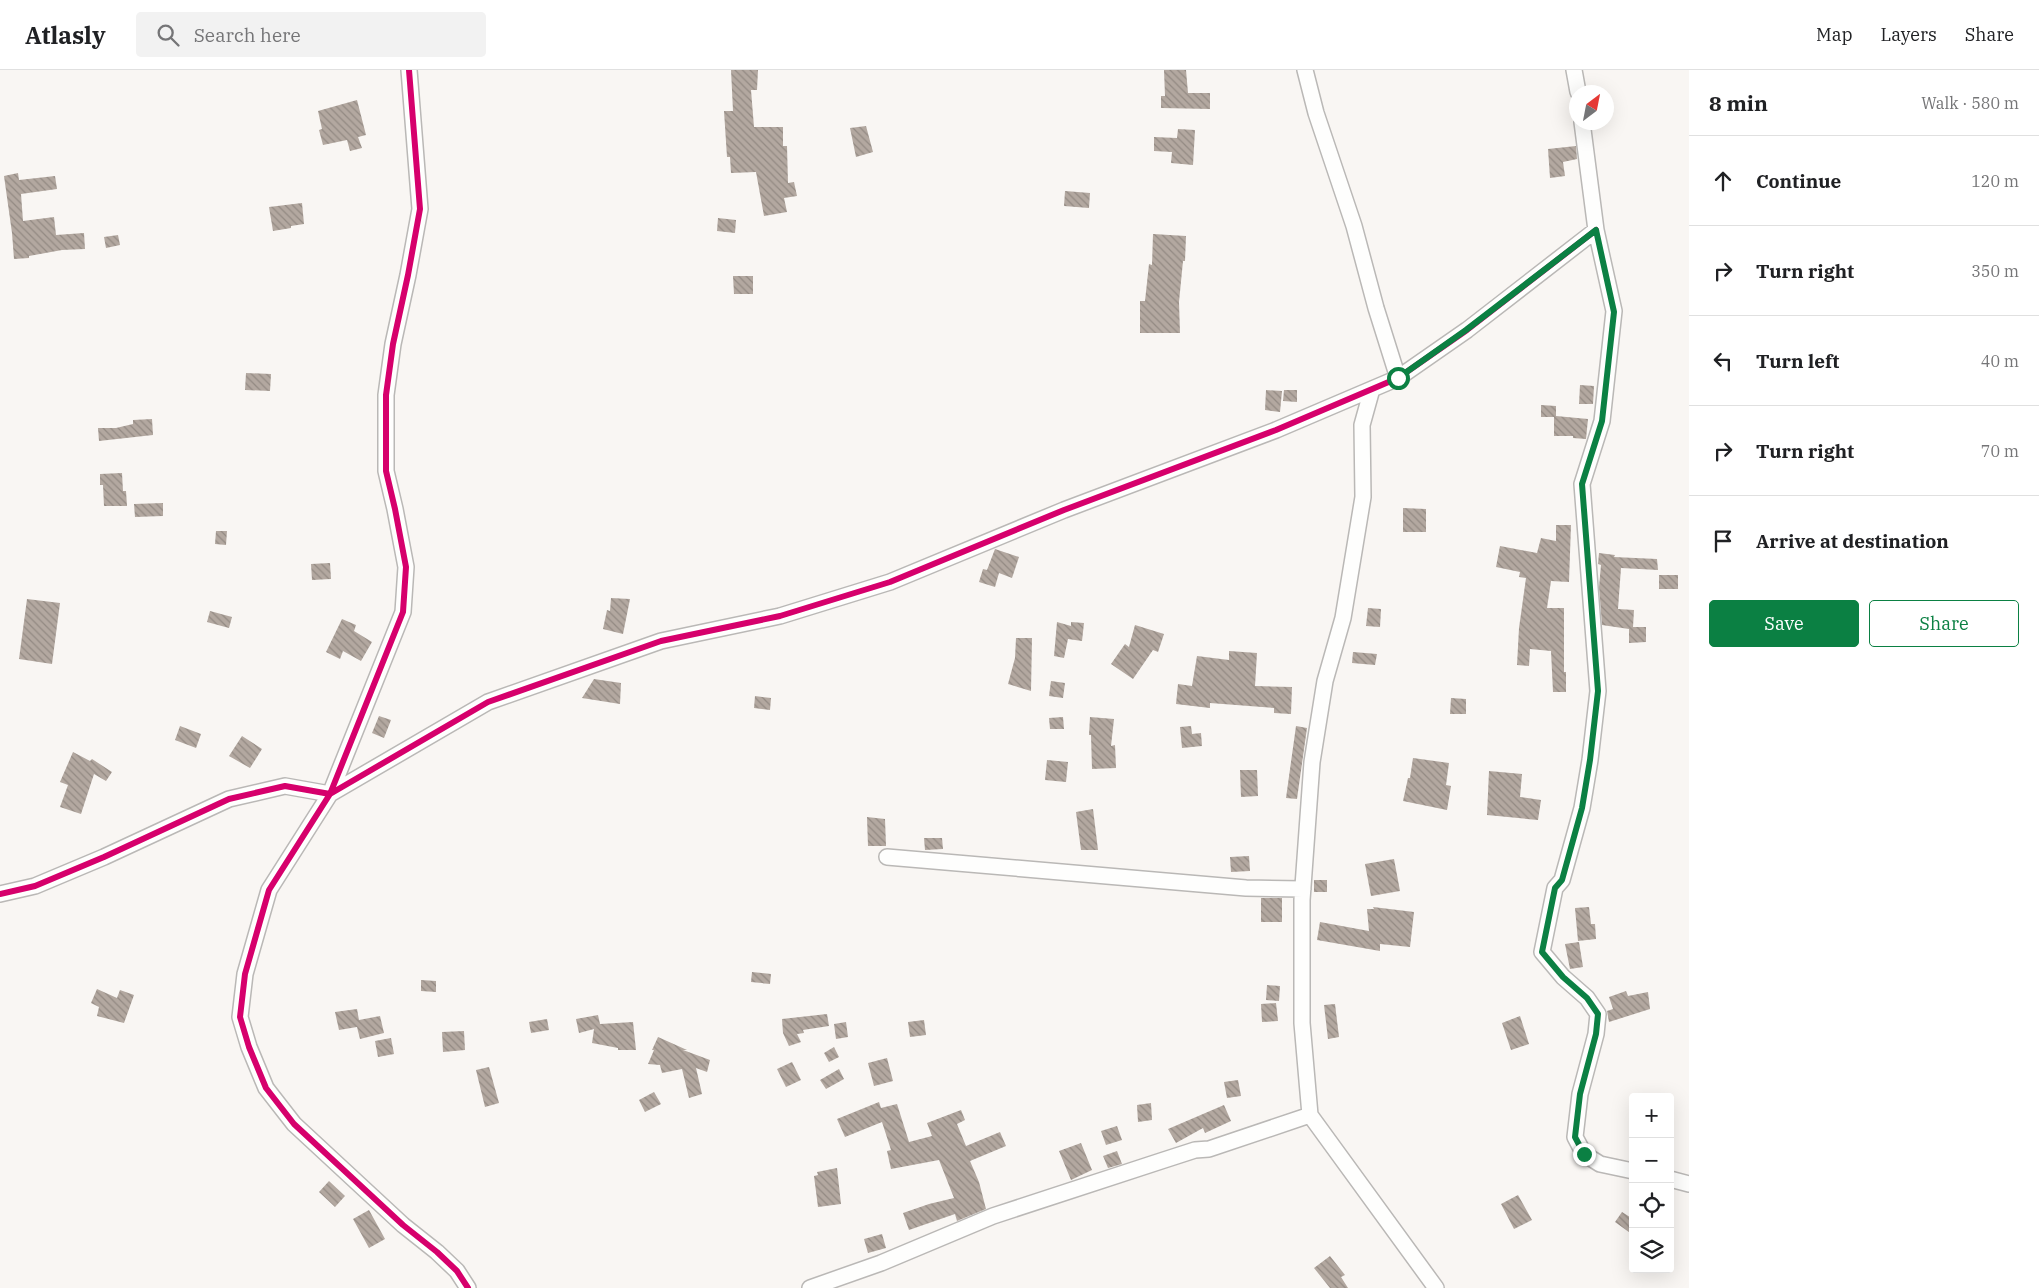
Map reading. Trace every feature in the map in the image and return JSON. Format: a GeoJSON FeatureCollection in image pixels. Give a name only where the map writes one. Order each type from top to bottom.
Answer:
{"type":"FeatureCollection","features":[{"type":"Feature","properties":{"kind":"street"},"geometry":{"type":"LineString","coordinates":[[409,70],[420,210],[393,344],[386,395],[386,471],[406,566],[403,612],[330,794],[268,890],[245,974],[240,1017],[249,1047],[266,1088],[294,1124],[403,1225],[444,1258],[457,1271],[468,1288]]}},
{"type":"Feature","properties":{"kind":"street"},"geometry":{"type":"LineString","coordinates":[[1306,70],[1316,113],[1354,226],[1376,308],[1398,378]]}},
{"type":"Feature","properties":{"kind":"street"},"geometry":{"type":"LineString","coordinates":[[1574,70],[1577,85]]}},
{"type":"Feature","properties":{"kind":"street"},"geometry":{"type":"LineString","coordinates":[[1583,130],[1596,230],[1614,312],[1602,421],[1582,484],[1598,691],[1582,808],[1562,880],[1555,888],[1542,952],[1563,977],[1587,998],[1598,1014],[1596,1034],[1580,1094],[1575,1137],[1584,1154],[1600,1164],[1629,1170]]}},
{"type":"Feature","properties":{"kind":"street"},"geometry":{"type":"LineString","coordinates":[[0,894],[35,886],[104,857],[229,799],[285,786],[330,794],[488,702],[661,641],[780,616],[890,582],[1064,510],[1258,437],[1398,378],[1466,330],[1596,230]]}},
{"type":"Feature","properties":{"kind":"street"},"geometry":{"type":"LineString","coordinates":[[1372,389],[1362,425],[1363,497],[1343,618],[1325,681],[1312,762],[1303,889],[1302,1023],[1310,1115],[1436,1288]]}},
{"type":"Feature","properties":{"kind":"street"},"geometry":{"type":"LineString","coordinates":[[887,857],[1246,888],[1303,889]]}},
{"type":"Feature","properties":{"kind":"street"},"geometry":{"type":"LineString","coordinates":[[810,1288],[881,1263],[993,1216],[1196,1150],[1209,1149],[1310,1115]]}},
{"type":"Feature","properties":{"kind":"street"},"geometry":{"type":"LineString","coordinates":[[1674,1180],[1689,1184]]}},
{"type":"Feature","properties":{"kind":"building"},"geometry":{"type":"Polygon","coordinates":[[[731,70],[758,70],[757,90],[751,90],[754,127],[783,127],[783,146],[787,146],[788,183],[794,182],[797,196],[784,198],[787,212],[764,216],[756,172],[731,173],[730,157],[727,157],[724,111],[733,111],[731,70]]]}},
{"type":"Feature","properties":{"kind":"building"},"geometry":{"type":"Polygon","coordinates":[[[1164,70],[1186,70],[1188,93],[1210,93],[1210,109],[1161,108],[1161,96],[1165,96],[1164,70]]]}},
{"type":"Feature","properties":{"kind":"building"},"geometry":{"type":"Polygon","coordinates":[[[357,100],[366,135],[358,137],[362,148],[350,151],[347,140],[323,145],[319,130],[322,129],[318,111],[357,100]]]}},
{"type":"Feature","properties":{"kind":"building"},"geometry":{"type":"Polygon","coordinates":[[[866,126],[873,152],[856,157],[850,128],[866,126]]]}},
{"type":"Feature","properties":{"kind":"building"},"geometry":{"type":"Polygon","coordinates":[[[1178,129],[1195,130],[1193,165],[1171,163],[1172,152],[1154,151],[1154,137],[1177,138],[1178,129]]]}},
{"type":"Feature","properties":{"kind":"building"},"geometry":{"type":"Polygon","coordinates":[[[1576,146],[1577,159],[1563,162],[1565,176],[1550,178],[1548,149],[1576,146]]]}},
{"type":"Feature","properties":{"kind":"building"},"geometry":{"type":"Polygon","coordinates":[[[18,173],[19,180],[55,176],[57,189],[21,194],[23,221],[54,217],[56,235],[84,233],[85,249],[62,250],[29,256],[29,258],[14,259],[4,176],[18,173]]]}},
{"type":"Feature","properties":{"kind":"building"},"geometry":{"type":"Polygon","coordinates":[[[1065,191],[1090,193],[1089,208],[1064,206],[1065,191]]]}},
{"type":"Feature","properties":{"kind":"building"},"geometry":{"type":"Polygon","coordinates":[[[302,203],[304,224],[273,231],[269,207],[302,203]]]}},
{"type":"Feature","properties":{"kind":"building"},"geometry":{"type":"Polygon","coordinates":[[[718,218],[736,220],[735,233],[717,231],[718,218]]]}},
{"type":"Feature","properties":{"kind":"building"},"geometry":{"type":"Polygon","coordinates":[[[1153,234],[1186,236],[1185,261],[1183,261],[1179,302],[1180,333],[1140,333],[1140,301],[1145,301],[1149,264],[1152,265],[1153,234]]]}},
{"type":"Feature","properties":{"kind":"building"},"geometry":{"type":"Polygon","coordinates":[[[118,235],[120,245],[106,248],[104,237],[118,235]]]}},
{"type":"Feature","properties":{"kind":"building"},"geometry":{"type":"Polygon","coordinates":[[[733,276],[753,276],[753,294],[734,294],[733,276]]]}},
{"type":"Feature","properties":{"kind":"building"},"geometry":{"type":"Polygon","coordinates":[[[246,373],[271,374],[270,391],[245,390],[246,373]]]}},
{"type":"Feature","properties":{"kind":"building"},"geometry":{"type":"Polygon","coordinates":[[[1580,385],[1594,386],[1593,404],[1579,404],[1580,385]]]}},
{"type":"Feature","properties":{"kind":"building"},"geometry":{"type":"Polygon","coordinates":[[[1266,390],[1282,391],[1280,412],[1265,410],[1266,390]]]}},
{"type":"Feature","properties":{"kind":"building"},"geometry":{"type":"Polygon","coordinates":[[[1284,390],[1297,390],[1297,402],[1283,401],[1284,390]]]}},
{"type":"Feature","properties":{"kind":"building"},"geometry":{"type":"Polygon","coordinates":[[[1541,405],[1556,406],[1556,416],[1588,419],[1586,439],[1573,438],[1573,436],[1554,436],[1554,417],[1541,417],[1541,405]]]}},
{"type":"Feature","properties":{"kind":"building"},"geometry":{"type":"Polygon","coordinates":[[[152,419],[153,435],[99,441],[98,428],[116,428],[133,424],[133,420],[152,419]]]}},
{"type":"Feature","properties":{"kind":"building"},"geometry":{"type":"Polygon","coordinates":[[[122,473],[123,491],[126,491],[127,506],[104,506],[103,485],[100,485],[100,474],[122,473]]]}},
{"type":"Feature","properties":{"kind":"building"},"geometry":{"type":"Polygon","coordinates":[[[163,503],[163,516],[135,517],[134,504],[163,503]]]}},
{"type":"Feature","properties":{"kind":"building"},"geometry":{"type":"Polygon","coordinates":[[[1403,508],[1426,509],[1426,532],[1403,532],[1403,508]]]}},
{"type":"Feature","properties":{"kind":"building"},"geometry":{"type":"Polygon","coordinates":[[[1556,525],[1571,525],[1569,582],[1551,581],[1547,608],[1564,608],[1564,672],[1566,672],[1566,692],[1553,692],[1551,651],[1530,649],[1529,666],[1517,665],[1519,628],[1526,578],[1519,577],[1520,572],[1496,567],[1500,546],[1537,553],[1541,538],[1556,541],[1556,525]]]}},
{"type":"Feature","properties":{"kind":"building"},"geometry":{"type":"Polygon","coordinates":[[[216,531],[227,531],[226,545],[215,544],[216,531]]]}},
{"type":"Feature","properties":{"kind":"building"},"geometry":{"type":"Polygon","coordinates":[[[995,549],[1019,557],[1012,578],[999,573],[995,587],[979,582],[983,569],[987,570],[995,549]]]}},
{"type":"Feature","properties":{"kind":"building"},"geometry":{"type":"Polygon","coordinates":[[[1599,553],[1615,555],[1614,557],[1657,559],[1658,570],[1621,568],[1618,609],[1634,610],[1633,627],[1646,627],[1646,642],[1629,643],[1629,629],[1602,625],[1599,553]]]}},
{"type":"Feature","properties":{"kind":"building"},"geometry":{"type":"Polygon","coordinates":[[[330,563],[331,579],[312,580],[311,564],[330,563]]]}},
{"type":"Feature","properties":{"kind":"building"},"geometry":{"type":"Polygon","coordinates":[[[1659,575],[1678,575],[1678,589],[1659,589],[1659,575]]]}},
{"type":"Feature","properties":{"kind":"building"},"geometry":{"type":"Polygon","coordinates":[[[611,598],[630,599],[623,634],[603,629],[607,610],[610,611],[611,598]]]}},
{"type":"Feature","properties":{"kind":"building"},"geometry":{"type":"Polygon","coordinates":[[[27,599],[60,603],[52,664],[19,659],[27,599]]]}},
{"type":"Feature","properties":{"kind":"building"},"geometry":{"type":"Polygon","coordinates":[[[1368,608],[1381,609],[1380,627],[1366,626],[1368,608]]]}},
{"type":"Feature","properties":{"kind":"building"},"geometry":{"type":"Polygon","coordinates":[[[210,611],[232,617],[229,628],[207,622],[210,611]]]}},
{"type":"Feature","properties":{"kind":"building"},"geometry":{"type":"Polygon","coordinates":[[[342,619],[356,625],[354,631],[372,642],[361,661],[343,651],[340,659],[326,652],[342,619]]]}},
{"type":"Feature","properties":{"kind":"building"},"geometry":{"type":"Polygon","coordinates":[[[1057,622],[1071,626],[1071,622],[1084,623],[1082,641],[1068,639],[1064,658],[1054,656],[1057,622]]]}},
{"type":"Feature","properties":{"kind":"building"},"geometry":{"type":"Polygon","coordinates":[[[1135,625],[1164,634],[1158,652],[1153,650],[1133,679],[1111,664],[1125,644],[1129,647],[1135,625]]]}},
{"type":"Feature","properties":{"kind":"building"},"geometry":{"type":"Polygon","coordinates":[[[1016,638],[1032,638],[1031,691],[1008,684],[1015,658],[1016,638]]]}},
{"type":"Feature","properties":{"kind":"building"},"geometry":{"type":"Polygon","coordinates":[[[1229,651],[1257,653],[1255,686],[1292,687],[1291,714],[1274,713],[1274,708],[1210,703],[1210,708],[1176,704],[1178,684],[1192,686],[1197,656],[1229,660],[1229,651]]]}},
{"type":"Feature","properties":{"kind":"building"},"geometry":{"type":"Polygon","coordinates":[[[1353,652],[1377,654],[1375,665],[1352,663],[1353,652]]]}},
{"type":"Feature","properties":{"kind":"building"},"geometry":{"type":"Polygon","coordinates":[[[594,679],[621,683],[620,704],[582,698],[594,679]]]}},
{"type":"Feature","properties":{"kind":"building"},"geometry":{"type":"Polygon","coordinates":[[[1051,681],[1065,683],[1063,698],[1049,696],[1051,681]]]}},
{"type":"Feature","properties":{"kind":"building"},"geometry":{"type":"Polygon","coordinates":[[[755,696],[771,698],[770,710],[754,708],[755,696]]]}},
{"type":"Feature","properties":{"kind":"building"},"geometry":{"type":"Polygon","coordinates":[[[1451,698],[1466,699],[1466,714],[1450,714],[1451,698]]]}},
{"type":"Feature","properties":{"kind":"building"},"geometry":{"type":"Polygon","coordinates":[[[379,716],[391,720],[384,738],[372,733],[379,716]]]}},
{"type":"Feature","properties":{"kind":"building"},"geometry":{"type":"Polygon","coordinates":[[[1063,717],[1064,729],[1050,729],[1049,718],[1063,717]]]}},
{"type":"Feature","properties":{"kind":"building"},"geometry":{"type":"Polygon","coordinates":[[[1090,717],[1114,719],[1111,746],[1115,745],[1116,768],[1092,769],[1091,735],[1089,735],[1090,717]]]}},
{"type":"Feature","properties":{"kind":"building"},"geometry":{"type":"Polygon","coordinates":[[[180,726],[201,734],[196,748],[175,740],[180,726]]]}},
{"type":"Feature","properties":{"kind":"building"},"geometry":{"type":"Polygon","coordinates":[[[1191,726],[1192,734],[1201,733],[1202,746],[1182,748],[1180,727],[1191,726]]]}},
{"type":"Feature","properties":{"kind":"building"},"geometry":{"type":"Polygon","coordinates":[[[1296,726],[1307,728],[1297,799],[1286,798],[1296,726]]]}},
{"type":"Feature","properties":{"kind":"building"},"geometry":{"type":"Polygon","coordinates":[[[242,736],[262,749],[250,768],[229,756],[242,736]]]}},
{"type":"Feature","properties":{"kind":"building"},"geometry":{"type":"Polygon","coordinates":[[[73,752],[90,761],[92,759],[112,772],[106,781],[94,774],[81,814],[60,807],[68,785],[60,782],[73,752]]]}},
{"type":"Feature","properties":{"kind":"building"},"geometry":{"type":"Polygon","coordinates":[[[1413,758],[1449,763],[1446,785],[1451,786],[1447,810],[1403,801],[1408,778],[1410,778],[1413,758]]]}},
{"type":"Feature","properties":{"kind":"building"},"geometry":{"type":"Polygon","coordinates":[[[1047,760],[1068,762],[1066,782],[1045,780],[1047,760]]]}},
{"type":"Feature","properties":{"kind":"building"},"geometry":{"type":"Polygon","coordinates":[[[1240,770],[1257,770],[1258,796],[1241,797],[1240,770]]]}},
{"type":"Feature","properties":{"kind":"building"},"geometry":{"type":"Polygon","coordinates":[[[1489,771],[1522,774],[1520,797],[1541,800],[1538,820],[1487,815],[1489,771]]]}},
{"type":"Feature","properties":{"kind":"building"},"geometry":{"type":"Polygon","coordinates":[[[1093,809],[1098,850],[1081,850],[1076,812],[1093,809]]]}},
{"type":"Feature","properties":{"kind":"building"},"geometry":{"type":"Polygon","coordinates":[[[867,817],[885,819],[886,846],[868,846],[867,817]]]}},
{"type":"Feature","properties":{"kind":"building"},"geometry":{"type":"Polygon","coordinates":[[[924,838],[942,838],[943,849],[925,850],[924,838]]]}},
{"type":"Feature","properties":{"kind":"building"},"geometry":{"type":"Polygon","coordinates":[[[1249,856],[1250,871],[1231,872],[1230,857],[1249,856]]]}},
{"type":"Feature","properties":{"kind":"building"},"geometry":{"type":"Polygon","coordinates":[[[1394,859],[1400,891],[1371,896],[1365,864],[1394,859]]]}},
{"type":"Feature","properties":{"kind":"building"},"geometry":{"type":"Polygon","coordinates":[[[1314,880],[1327,880],[1327,892],[1314,892],[1314,880]]]}},
{"type":"Feature","properties":{"kind":"building"},"geometry":{"type":"Polygon","coordinates":[[[1261,898],[1282,898],[1282,922],[1261,922],[1261,898]]]}},
{"type":"Feature","properties":{"kind":"building"},"geometry":{"type":"Polygon","coordinates":[[[1373,907],[1414,912],[1410,947],[1380,944],[1380,951],[1317,940],[1320,922],[1369,931],[1367,909],[1374,909],[1373,907]]]}},
{"type":"Feature","properties":{"kind":"building"},"geometry":{"type":"Polygon","coordinates":[[[1589,907],[1591,924],[1595,924],[1596,939],[1578,941],[1575,908],[1589,907]]]}},
{"type":"Feature","properties":{"kind":"building"},"geometry":{"type":"Polygon","coordinates":[[[1579,942],[1583,967],[1570,969],[1565,944],[1579,942]]]}},
{"type":"Feature","properties":{"kind":"building"},"geometry":{"type":"Polygon","coordinates":[[[752,972],[771,974],[770,984],[751,982],[752,972]]]}},
{"type":"Feature","properties":{"kind":"building"},"geometry":{"type":"Polygon","coordinates":[[[421,980],[436,981],[436,992],[421,991],[421,980]]]}},
{"type":"Feature","properties":{"kind":"building"},"geometry":{"type":"Polygon","coordinates":[[[1267,985],[1280,986],[1279,1001],[1266,1000],[1267,985]]]}},
{"type":"Feature","properties":{"kind":"building"},"geometry":{"type":"Polygon","coordinates":[[[97,989],[117,998],[120,990],[134,995],[124,1023],[97,1016],[99,1007],[91,1003],[97,989]]]}},
{"type":"Feature","properties":{"kind":"building"},"geometry":{"type":"Polygon","coordinates":[[[1626,991],[1628,996],[1648,992],[1650,1009],[1609,1022],[1607,1011],[1613,1009],[1609,997],[1626,991]]]}},
{"type":"Feature","properties":{"kind":"building"},"geometry":{"type":"Polygon","coordinates":[[[1276,1003],[1278,1021],[1262,1022],[1261,1004],[1276,1003]]]}},
{"type":"Feature","properties":{"kind":"building"},"geometry":{"type":"Polygon","coordinates":[[[1335,1004],[1339,1037],[1328,1039],[1324,1005],[1335,1004]]]}},
{"type":"Feature","properties":{"kind":"building"},"geometry":{"type":"Polygon","coordinates":[[[357,1009],[359,1020],[380,1016],[384,1033],[360,1039],[357,1027],[339,1030],[335,1012],[357,1009]]]}},
{"type":"Feature","properties":{"kind":"building"},"geometry":{"type":"Polygon","coordinates":[[[827,1014],[829,1026],[803,1030],[804,1033],[797,1034],[801,1042],[789,1046],[783,1033],[782,1019],[827,1014]]]}},
{"type":"Feature","properties":{"kind":"building"},"geometry":{"type":"Polygon","coordinates":[[[598,1015],[600,1024],[633,1022],[636,1050],[618,1050],[618,1048],[592,1043],[594,1029],[579,1033],[576,1019],[598,1015]]]}},
{"type":"Feature","properties":{"kind":"building"},"geometry":{"type":"Polygon","coordinates":[[[1520,1016],[1529,1044],[1511,1050],[1502,1023],[1520,1016]]]}},
{"type":"Feature","properties":{"kind":"building"},"geometry":{"type":"Polygon","coordinates":[[[547,1019],[549,1030],[531,1033],[529,1022],[547,1019]]]}},
{"type":"Feature","properties":{"kind":"building"},"geometry":{"type":"Polygon","coordinates":[[[924,1020],[926,1035],[910,1037],[908,1022],[924,1020]]]}},
{"type":"Feature","properties":{"kind":"building"},"geometry":{"type":"Polygon","coordinates":[[[846,1022],[848,1037],[836,1039],[834,1024],[846,1022]]]}},
{"type":"Feature","properties":{"kind":"building"},"geometry":{"type":"Polygon","coordinates":[[[464,1031],[465,1050],[443,1052],[442,1032],[464,1031]]]}},
{"type":"Feature","properties":{"kind":"building"},"geometry":{"type":"Polygon","coordinates":[[[658,1037],[687,1050],[683,1050],[710,1060],[707,1072],[696,1068],[702,1094],[689,1098],[682,1069],[662,1073],[660,1065],[648,1064],[658,1037]]]}},
{"type":"Feature","properties":{"kind":"building"},"geometry":{"type":"Polygon","coordinates":[[[391,1038],[394,1054],[378,1057],[375,1041],[391,1038]]]}},
{"type":"Feature","properties":{"kind":"building"},"geometry":{"type":"Polygon","coordinates":[[[834,1047],[839,1057],[829,1062],[824,1053],[834,1047]]]}},
{"type":"Feature","properties":{"kind":"building"},"geometry":{"type":"Polygon","coordinates":[[[887,1058],[893,1081],[874,1086],[868,1063],[887,1058]]]}},
{"type":"Feature","properties":{"kind":"building"},"geometry":{"type":"Polygon","coordinates":[[[792,1062],[801,1080],[786,1087],[777,1069],[792,1062]]]}},
{"type":"Feature","properties":{"kind":"building"},"geometry":{"type":"Polygon","coordinates":[[[489,1067],[499,1103],[485,1107],[476,1070],[489,1067]]]}},
{"type":"Feature","properties":{"kind":"building"},"geometry":{"type":"Polygon","coordinates":[[[839,1069],[844,1079],[826,1089],[820,1080],[839,1069]]]}},
{"type":"Feature","properties":{"kind":"building"},"geometry":{"type":"Polygon","coordinates":[[[1238,1080],[1241,1096],[1227,1098],[1224,1082],[1238,1080]]]}},
{"type":"Feature","properties":{"kind":"building"},"geometry":{"type":"Polygon","coordinates":[[[654,1092],[661,1104],[645,1112],[639,1100],[654,1092]]]}},
{"type":"Feature","properties":{"kind":"building"},"geometry":{"type":"Polygon","coordinates":[[[879,1102],[881,1108],[897,1104],[909,1142],[932,1136],[927,1123],[961,1110],[965,1120],[957,1124],[966,1146],[1000,1132],[1006,1146],[970,1161],[979,1182],[986,1209],[957,1221],[955,1214],[909,1230],[903,1213],[954,1198],[939,1160],[891,1169],[887,1151],[891,1150],[882,1122],[845,1137],[837,1119],[879,1102]]]}},
{"type":"Feature","properties":{"kind":"building"},"geometry":{"type":"Polygon","coordinates":[[[1151,1103],[1152,1120],[1138,1122],[1137,1105],[1151,1103]]]}},
{"type":"Feature","properties":{"kind":"building"},"geometry":{"type":"Polygon","coordinates":[[[1224,1105],[1231,1121],[1205,1133],[1203,1128],[1176,1143],[1168,1129],[1224,1105]]]}},
{"type":"Feature","properties":{"kind":"building"},"geometry":{"type":"Polygon","coordinates":[[[1117,1126],[1122,1140],[1106,1145],[1101,1131],[1117,1126]]]}},
{"type":"Feature","properties":{"kind":"building"},"geometry":{"type":"Polygon","coordinates":[[[1081,1143],[1092,1170],[1071,1180],[1059,1151],[1081,1143]]]}},
{"type":"Feature","properties":{"kind":"building"},"geometry":{"type":"Polygon","coordinates":[[[1117,1151],[1122,1164],[1108,1168],[1103,1156],[1117,1151]]]}},
{"type":"Feature","properties":{"kind":"building"},"geometry":{"type":"Polygon","coordinates":[[[837,1168],[841,1204],[818,1207],[814,1176],[818,1175],[817,1172],[837,1168]]]}},
{"type":"Feature","properties":{"kind":"building"},"geometry":{"type":"Polygon","coordinates":[[[329,1181],[345,1196],[335,1207],[319,1192],[329,1181]]]}},
{"type":"Feature","properties":{"kind":"building"},"geometry":{"type":"Polygon","coordinates":[[[1518,1195],[1532,1220],[1514,1229],[1501,1204],[1518,1195]]]}},
{"type":"Feature","properties":{"kind":"building"},"geometry":{"type":"Polygon","coordinates":[[[369,1210],[385,1239],[369,1248],[353,1219],[369,1210]]]}},
{"type":"Feature","properties":{"kind":"building"},"geometry":{"type":"Polygon","coordinates":[[[1622,1212],[1629,1216],[1629,1232],[1615,1222],[1622,1212]]]}},
{"type":"Feature","properties":{"kind":"building"},"geometry":{"type":"Polygon","coordinates":[[[882,1234],[886,1248],[868,1253],[864,1239],[882,1234]]]}},
{"type":"Feature","properties":{"kind":"building"},"geometry":{"type":"Polygon","coordinates":[[[1330,1256],[1345,1275],[1341,1277],[1348,1288],[1330,1288],[1314,1268],[1330,1256]]]}},
{"type":"Feature","properties":{"kind":"cycle path"},"geometry":{"type":"LineString","coordinates":[[409,70],[420,209],[393,344],[386,395],[386,471],[406,567],[403,612],[330,794],[269,890],[245,974],[240,1017],[249,1047],[266,1088],[294,1124],[403,1225],[437,1252],[457,1271],[468,1288]]}},
{"type":"Feature","properties":{"kind":"cycle path"},"geometry":{"type":"LineString","coordinates":[[0,894],[35,886],[104,857],[229,799],[285,786],[330,794],[488,702],[661,641],[780,616],[890,582],[1064,510],[1276,430],[1398,378],[1467,330],[1596,230]]}},
{"type":"Feature","properties":{"kind":"route"},"geometry":{"type":"LineString","coordinates":[[1398,378],[1466,330],[1596,230],[1614,312],[1602,421],[1582,484],[1598,691],[1582,808],[1562,880],[1555,888],[1542,952],[1563,977],[1587,998],[1598,1014],[1596,1034],[1580,1094],[1575,1137],[1584,1154]]}}]}
